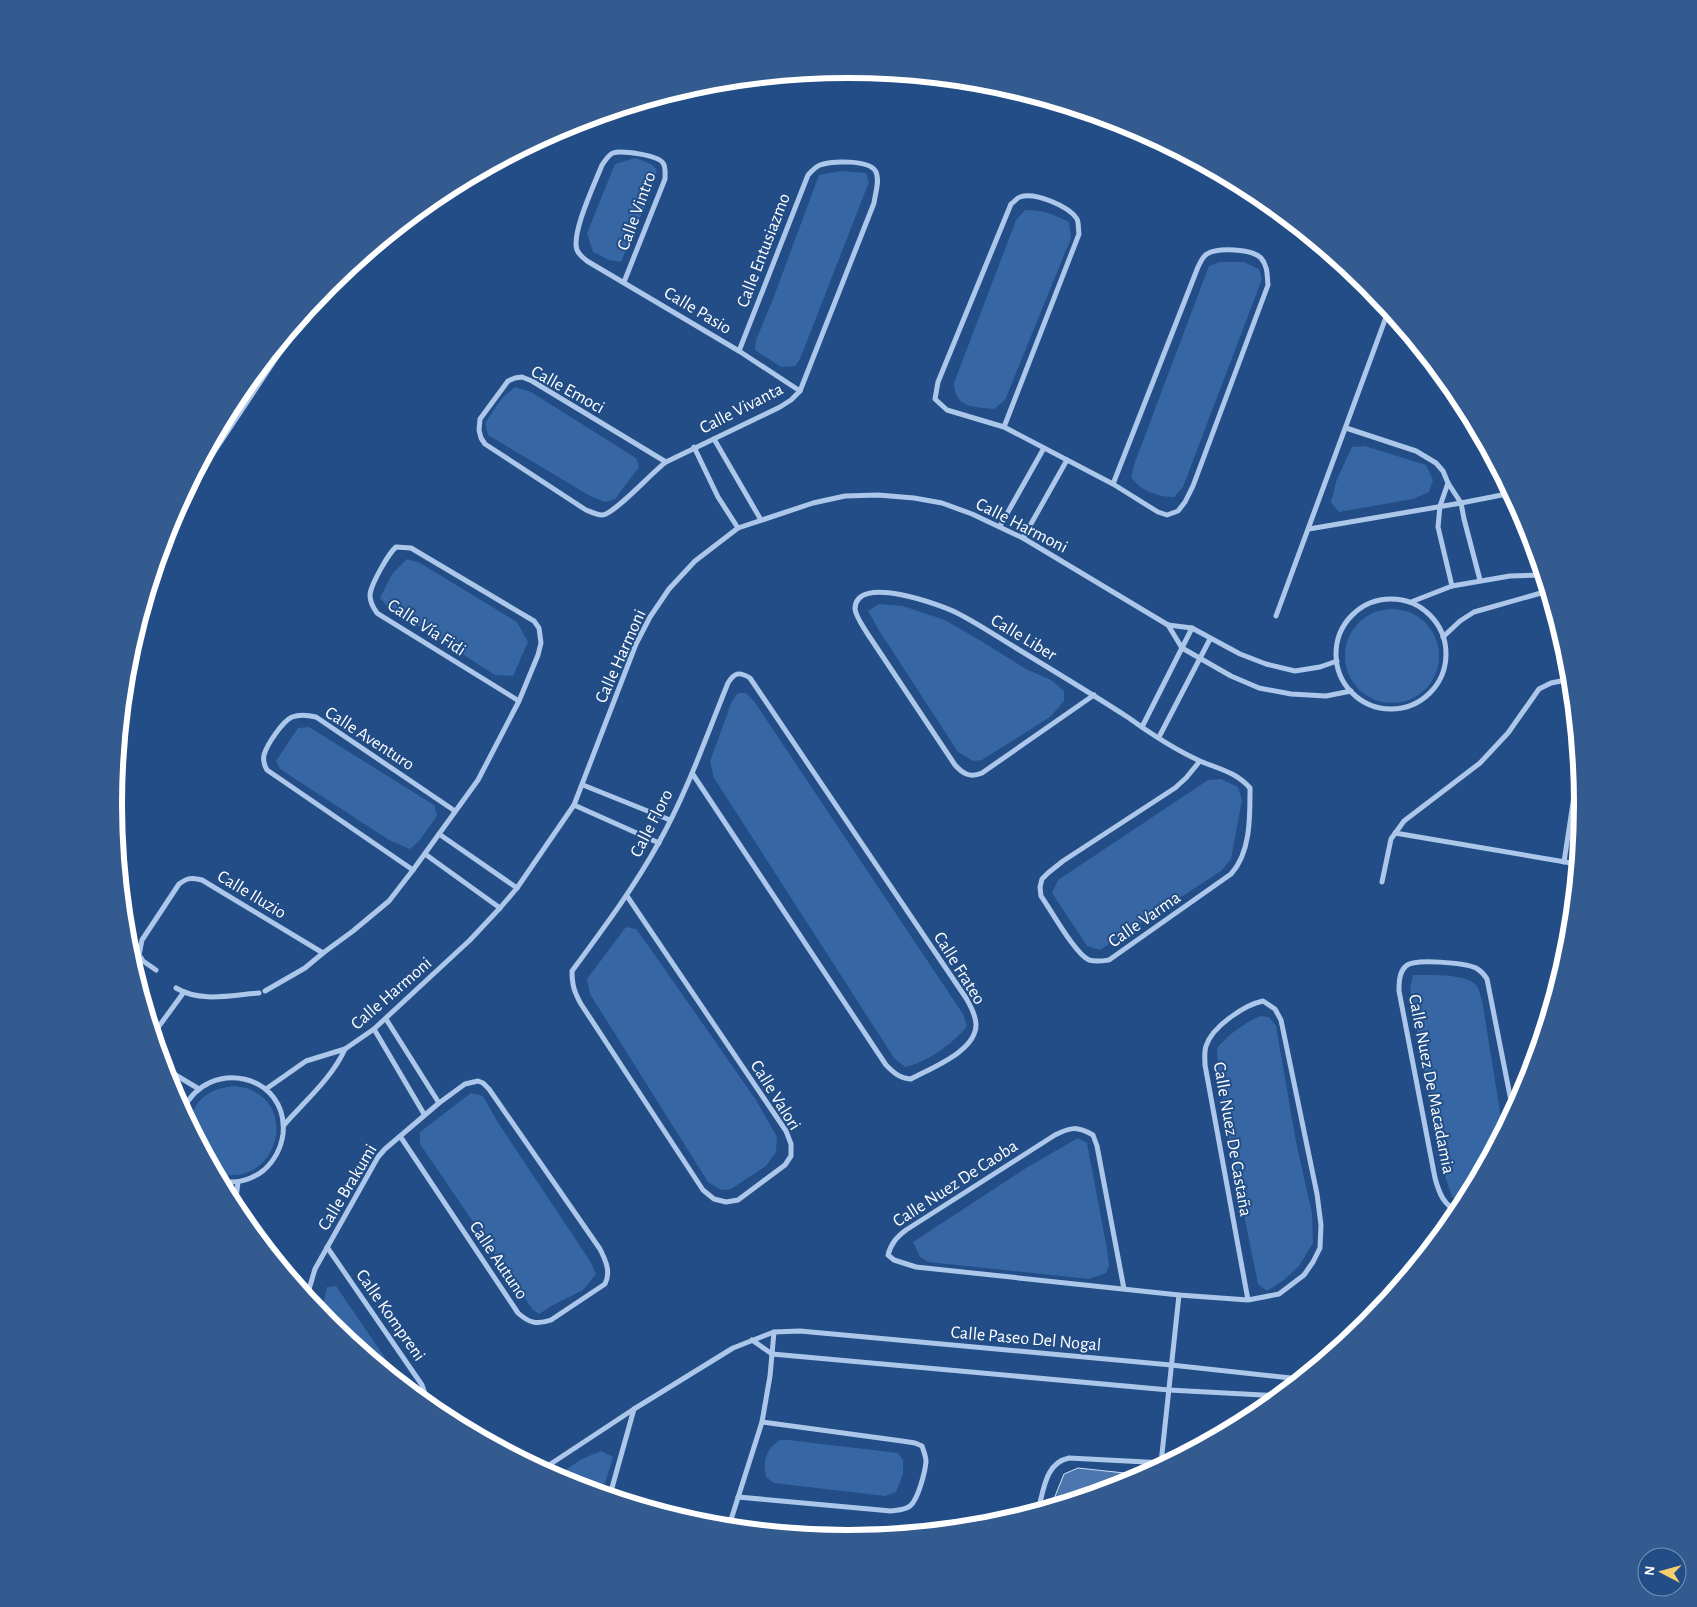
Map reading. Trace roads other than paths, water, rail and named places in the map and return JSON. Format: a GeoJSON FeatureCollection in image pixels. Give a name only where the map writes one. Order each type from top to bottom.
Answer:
{"type":"FeatureCollection","features":[{"type":"Feature","properties":{"kind":"street","name":"Calle Vintro"},"geometry":{"type":"LineString","coordinates":[[580,255],[576,249],[576,232],[602,166],[608,156],[613,153],[629,152],[658,159],[663,163],[666,170],[665,179],[624,282]]}},
{"type":"Feature","properties":{"kind":"street","name":"Calle Entusiazmo"},"geometry":{"type":"LineString","coordinates":[[739,351],[804,184],[814,168],[820,164],[864,163],[876,172]]}},
{"type":"Feature","properties":{"kind":"street","name":"Calle Vivanta"},"geometry":{"type":"LineString","coordinates":[[602,515],[617,506],[666,462],[780,407],[800,391],[874,203],[877,183],[876,172]]}},
{"type":"Feature","properties":{"kind":"street"},"geometry":{"type":"LineString","coordinates":[[1004,427],[1079,234],[1078,220],[1068,209],[1056,203],[1032,196],[1019,197],[1011,204],[935,392],[935,399],[948,410],[1004,427],[1113,484],[1158,512],[1167,515],[1178,511],[1193,486],[1268,285],[1267,267],[1260,257],[1228,249],[1206,254],[1198,267],[1113,484]]}},
{"type":"Feature","properties":{"kind":"street","name":"Calle Pasio"},"geometry":{"type":"LineString","coordinates":[[580,255],[739,351],[800,391]]}},
{"type":"Feature","properties":{"kind":"street"},"geometry":{"type":"LineString","coordinates":[[1276,616],[1386,317]]}},
{"type":"Feature","properties":{"kind":"street"},"geometry":{"type":"LineString","coordinates":[[212,455],[276,359]]}},
{"type":"Feature","properties":{"kind":"street","name":"Calle Emoci"},"geometry":{"type":"LineString","coordinates":[[602,515],[586,510],[485,444],[479,430],[480,419],[508,381],[515,378],[532,381],[666,462]]}},
{"type":"Feature","properties":{"kind":"street"},"geometry":{"type":"LineString","coordinates":[[1346,428],[1416,451],[1436,463],[1443,470],[1448,483],[1461,503],[1480,580]]}},
{"type":"Feature","properties":{"kind":"street"},"geometry":{"type":"LineString","coordinates":[[714,438],[761,520]]}},
{"type":"Feature","properties":{"kind":"street"},"geometry":{"type":"LineString","coordinates":[[694,448],[718,497],[738,528]]}},
{"type":"Feature","properties":{"kind":"street"},"geometry":{"type":"LineString","coordinates":[[1000,526],[1044,448]]}},
{"type":"Feature","properties":{"kind":"street"},"geometry":{"type":"LineString","coordinates":[[1023,538],[1067,460]]}},
{"type":"Feature","properties":{"kind":"street"},"geometry":{"type":"LineString","coordinates":[[1448,483],[1440,506],[1438,527],[1452,586]]}},
{"type":"Feature","properties":{"kind":"street"},"geometry":{"type":"LineString","coordinates":[[1309,529],[1505,494]]}},
{"type":"Feature","properties":{"kind":"street","name":"Calle Harmoni"},"geometry":{"type":"LineString","coordinates":[[266,1089],[306,1061],[345,1048],[374,1029],[470,940],[517,888],[574,805],[636,644],[650,617],[669,589],[695,560],[738,528],[813,503],[845,496],[914,498],[942,503],[1000,526],[1023,538],[1168,625],[1192,628],[1240,654],[1266,664],[1295,670],[1320,667],[1337,661]]}},
{"type":"Feature","properties":{"kind":"street","name":"Calle Vía Fidi"},"geometry":{"type":"LineString","coordinates":[[396,547],[410,548],[534,621],[541,635],[538,655],[519,702],[377,613],[370,600],[370,590],[390,553],[396,547]]}},
{"type":"Feature","properties":{"kind":"street"},"geometry":{"type":"LineString","coordinates":[[1411,602],[1452,586],[1480,580],[1538,575]]}},
{"type":"Feature","properties":{"kind":"street","name":"Calle Liber"},"geometry":{"type":"LineString","coordinates":[[1094,695],[982,773],[976,776],[966,775],[955,765],[858,617],[855,609],[858,601],[865,594],[882,592],[918,599],[958,613],[1094,695],[1159,738],[1200,761],[1236,775],[1250,788]]}},
{"type":"Feature","properties":{"kind":"street"},"geometry":{"type":"LineString","coordinates":[[1443,637],[1460,621],[1474,612],[1543,592]]}},
{"type":"Feature","properties":{"kind":"street"},"geometry":{"type":"LineString","coordinates":[[1399,599],[1411,602],[1422,608],[1431,616],[1443,637],[1445,655],[1442,673],[1429,693],[1407,706],[1383,708],[1371,705],[1360,699],[1344,681],[1337,661],[1337,646],[1340,634],[1346,623],[1364,606],[1381,600],[1399,599]]}},
{"type":"Feature","properties":{"kind":"street","name":"Calle Harmoni"},"geometry":{"type":"LineString","coordinates":[[1168,625],[1182,648],[1231,676],[1259,688],[1291,694],[1326,696],[1351,691]]}},
{"type":"Feature","properties":{"kind":"street"},"geometry":{"type":"LineString","coordinates":[[1142,727],[1192,628]]}},
{"type":"Feature","properties":{"kind":"street"},"geometry":{"type":"LineString","coordinates":[[1159,738],[1210,639]]}},
{"type":"Feature","properties":{"kind":"street","name":"Calle Frateo"},"geometry":{"type":"LineString","coordinates":[[692,773],[886,1065],[896,1075],[911,1079],[958,1053],[969,1044],[974,1035],[976,1025],[974,1013],[966,998],[750,678],[738,673],[732,676]]}},
{"type":"Feature","properties":{"kind":"street","name":"Calle Floro"},"geometry":{"type":"LineString","coordinates":[[572,971],[627,896],[659,843],[692,773],[732,676]]}},
{"type":"Feature","properties":{"kind":"street"},"geometry":{"type":"LineString","coordinates":[[1382,882],[1389,846],[1395,833],[1404,821],[1480,763],[1508,733],[1539,689],[1550,683],[1564,681]]}},
{"type":"Feature","properties":{"kind":"street"},"geometry":{"type":"LineString","coordinates":[[265,991],[305,968],[353,932],[389,901],[478,780],[519,702]]}},
{"type":"Feature","properties":{"kind":"street","name":"Calle Aventuro"},"geometry":{"type":"LineString","coordinates":[[413,870],[267,770],[264,764],[264,755],[285,722],[300,715],[316,718],[456,812]]}},
{"type":"Feature","properties":{"kind":"street","name":"Calle Varma"},"geometry":{"type":"LineString","coordinates":[[1200,761],[1176,788],[1063,861],[1042,879],[1040,887],[1041,896],[1074,946],[1089,960],[1097,962],[1109,960],[1231,874],[1243,857],[1247,838],[1250,788]]}},
{"type":"Feature","properties":{"kind":"street"},"geometry":{"type":"LineString","coordinates":[[583,785],[670,820]]}},
{"type":"Feature","properties":{"kind":"street"},"geometry":{"type":"LineString","coordinates":[[1564,862],[1574,797]]}},
{"type":"Feature","properties":{"kind":"street"},"geometry":{"type":"LineString","coordinates":[[574,805],[659,843]]}},
{"type":"Feature","properties":{"kind":"street"},"geometry":{"type":"LineString","coordinates":[[1395,833],[1572,863]]}},
{"type":"Feature","properties":{"kind":"street"},"geometry":{"type":"LineString","coordinates":[[439,834],[517,888]]}},
{"type":"Feature","properties":{"kind":"street"},"geometry":{"type":"LineString","coordinates":[[425,854],[500,908]]}},
{"type":"Feature","properties":{"kind":"street","name":"Calle Iluzio"},"geometry":{"type":"LineString","coordinates":[[156,970],[143,961],[139,955],[142,940],[179,884],[186,878],[202,880],[323,953]]}},
{"type":"Feature","properties":{"kind":"street","name":"Calle Valori"},"geometry":{"type":"LineString","coordinates":[[572,971],[573,988],[580,1004],[703,1190],[714,1199],[726,1202],[738,1200],[786,1165],[791,1156],[791,1144],[786,1131],[627,896]]}},
{"type":"Feature","properties":{"kind":"street","name":"Calle Nuez De Macadamia"},"geometry":{"type":"LineString","coordinates":[[1451,1208],[1445,1202],[1439,1192],[1435,1178],[1399,992],[1399,980],[1402,970],[1408,964],[1417,962],[1464,965],[1476,968],[1482,972],[1487,979],[1511,1100]]}},
{"type":"Feature","properties":{"kind":"street"},"geometry":{"type":"LineString","coordinates":[[176,988],[193,995],[210,997],[258,993]]}},
{"type":"Feature","properties":{"kind":"street"},"geometry":{"type":"LineString","coordinates":[[158,1027],[184,992]]}},
{"type":"Feature","properties":{"kind":"street","name":"Calle Nuez De Castaña"},"geometry":{"type":"LineString","coordinates":[[1248,1300],[1205,1065],[1205,1047],[1212,1033],[1253,1003],[1263,1001],[1275,1009],[1281,1020],[1317,1194],[1321,1226],[1320,1248]]}},
{"type":"Feature","properties":{"kind":"street"},"geometry":{"type":"LineString","coordinates":[[386,1019],[439,1102]]}},
{"type":"Feature","properties":{"kind":"street"},"geometry":{"type":"LineString","coordinates":[[374,1029],[424,1114]]}},
{"type":"Feature","properties":{"kind":"street","name":"Calle Harmoni"},"geometry":{"type":"LineString","coordinates":[[284,1125],[327,1078],[340,1060],[345,1048]]}},
{"type":"Feature","properties":{"kind":"street"},"geometry":{"type":"LineString","coordinates":[[176,1075],[199,1088]]}},
{"type":"Feature","properties":{"kind":"street"},"geometry":{"type":"LineString","coordinates":[[187,1102],[199,1088],[211,1081],[225,1077],[240,1078],[254,1082],[266,1089],[278,1105],[284,1125],[282,1145],[272,1163],[257,1176],[238,1182],[229,1181]]}},
{"type":"Feature","properties":{"kind":"street","name":"Calle Brakumi"},"geometry":{"type":"LineString","coordinates":[[309,1289],[315,1269],[326,1247],[378,1157],[439,1102],[465,1084],[478,1081],[483,1083]]}},
{"type":"Feature","properties":{"kind":"street","name":"Calle Autuno"},"geometry":{"type":"LineString","coordinates":[[400,1136],[518,1313],[534,1323],[541,1324],[551,1320],[605,1284],[608,1278],[608,1270],[600,1249],[483,1083]]}},
{"type":"Feature","properties":{"kind":"street","name":"Calle Nuez De Caoba"},"geometry":{"type":"LineString","coordinates":[[1124,1289],[1097,1146],[1093,1135],[1083,1129],[1065,1130],[1055,1135],[906,1230],[890,1246],[888,1255],[894,1260],[916,1267],[1179,1295],[1248,1300],[1279,1294],[1304,1275],[1314,1262],[1320,1248]]}},
{"type":"Feature","properties":{"kind":"street"},"geometry":{"type":"LineString","coordinates":[[237,1193],[238,1182]]}},
{"type":"Feature","properties":{"kind":"street","name":"Calle Kompreni"},"geometry":{"type":"LineString","coordinates":[[326,1247],[425,1393]]}},
{"type":"Feature","properties":{"kind":"street"},"geometry":{"type":"LineString","coordinates":[[1163,1458],[1168,1390],[1179,1295]]}},
{"type":"Feature","properties":{"kind":"street","name":"Calle Paseo Del Nogal"},"geometry":{"type":"LineString","coordinates":[[549,1465],[716,1358],[752,1340],[774,1332],[800,1331],[1171,1365],[1291,1378]]}},
{"type":"Feature","properties":{"kind":"street"},"geometry":{"type":"LineString","coordinates":[[731,1520],[762,1422],[770,1376],[774,1332]]}},
{"type":"Feature","properties":{"kind":"street"},"geometry":{"type":"LineString","coordinates":[[752,1340],[772,1354],[1168,1390],[1268,1395]]}},
{"type":"Feature","properties":{"kind":"street"},"geometry":{"type":"LineString","coordinates":[[611,1490],[634,1409]]}},
{"type":"Feature","properties":{"kind":"street"},"geometry":{"type":"LineString","coordinates":[[738,1497],[891,1511],[902,1510],[910,1506],[916,1499],[926,1462],[922,1446],[902,1441],[762,1422]]}},
{"type":"Feature","properties":{"kind":"street"},"geometry":{"type":"LineString","coordinates":[[1040,1504],[1050,1469],[1060,1460],[1069,1458],[1153,1462]]}}]}
